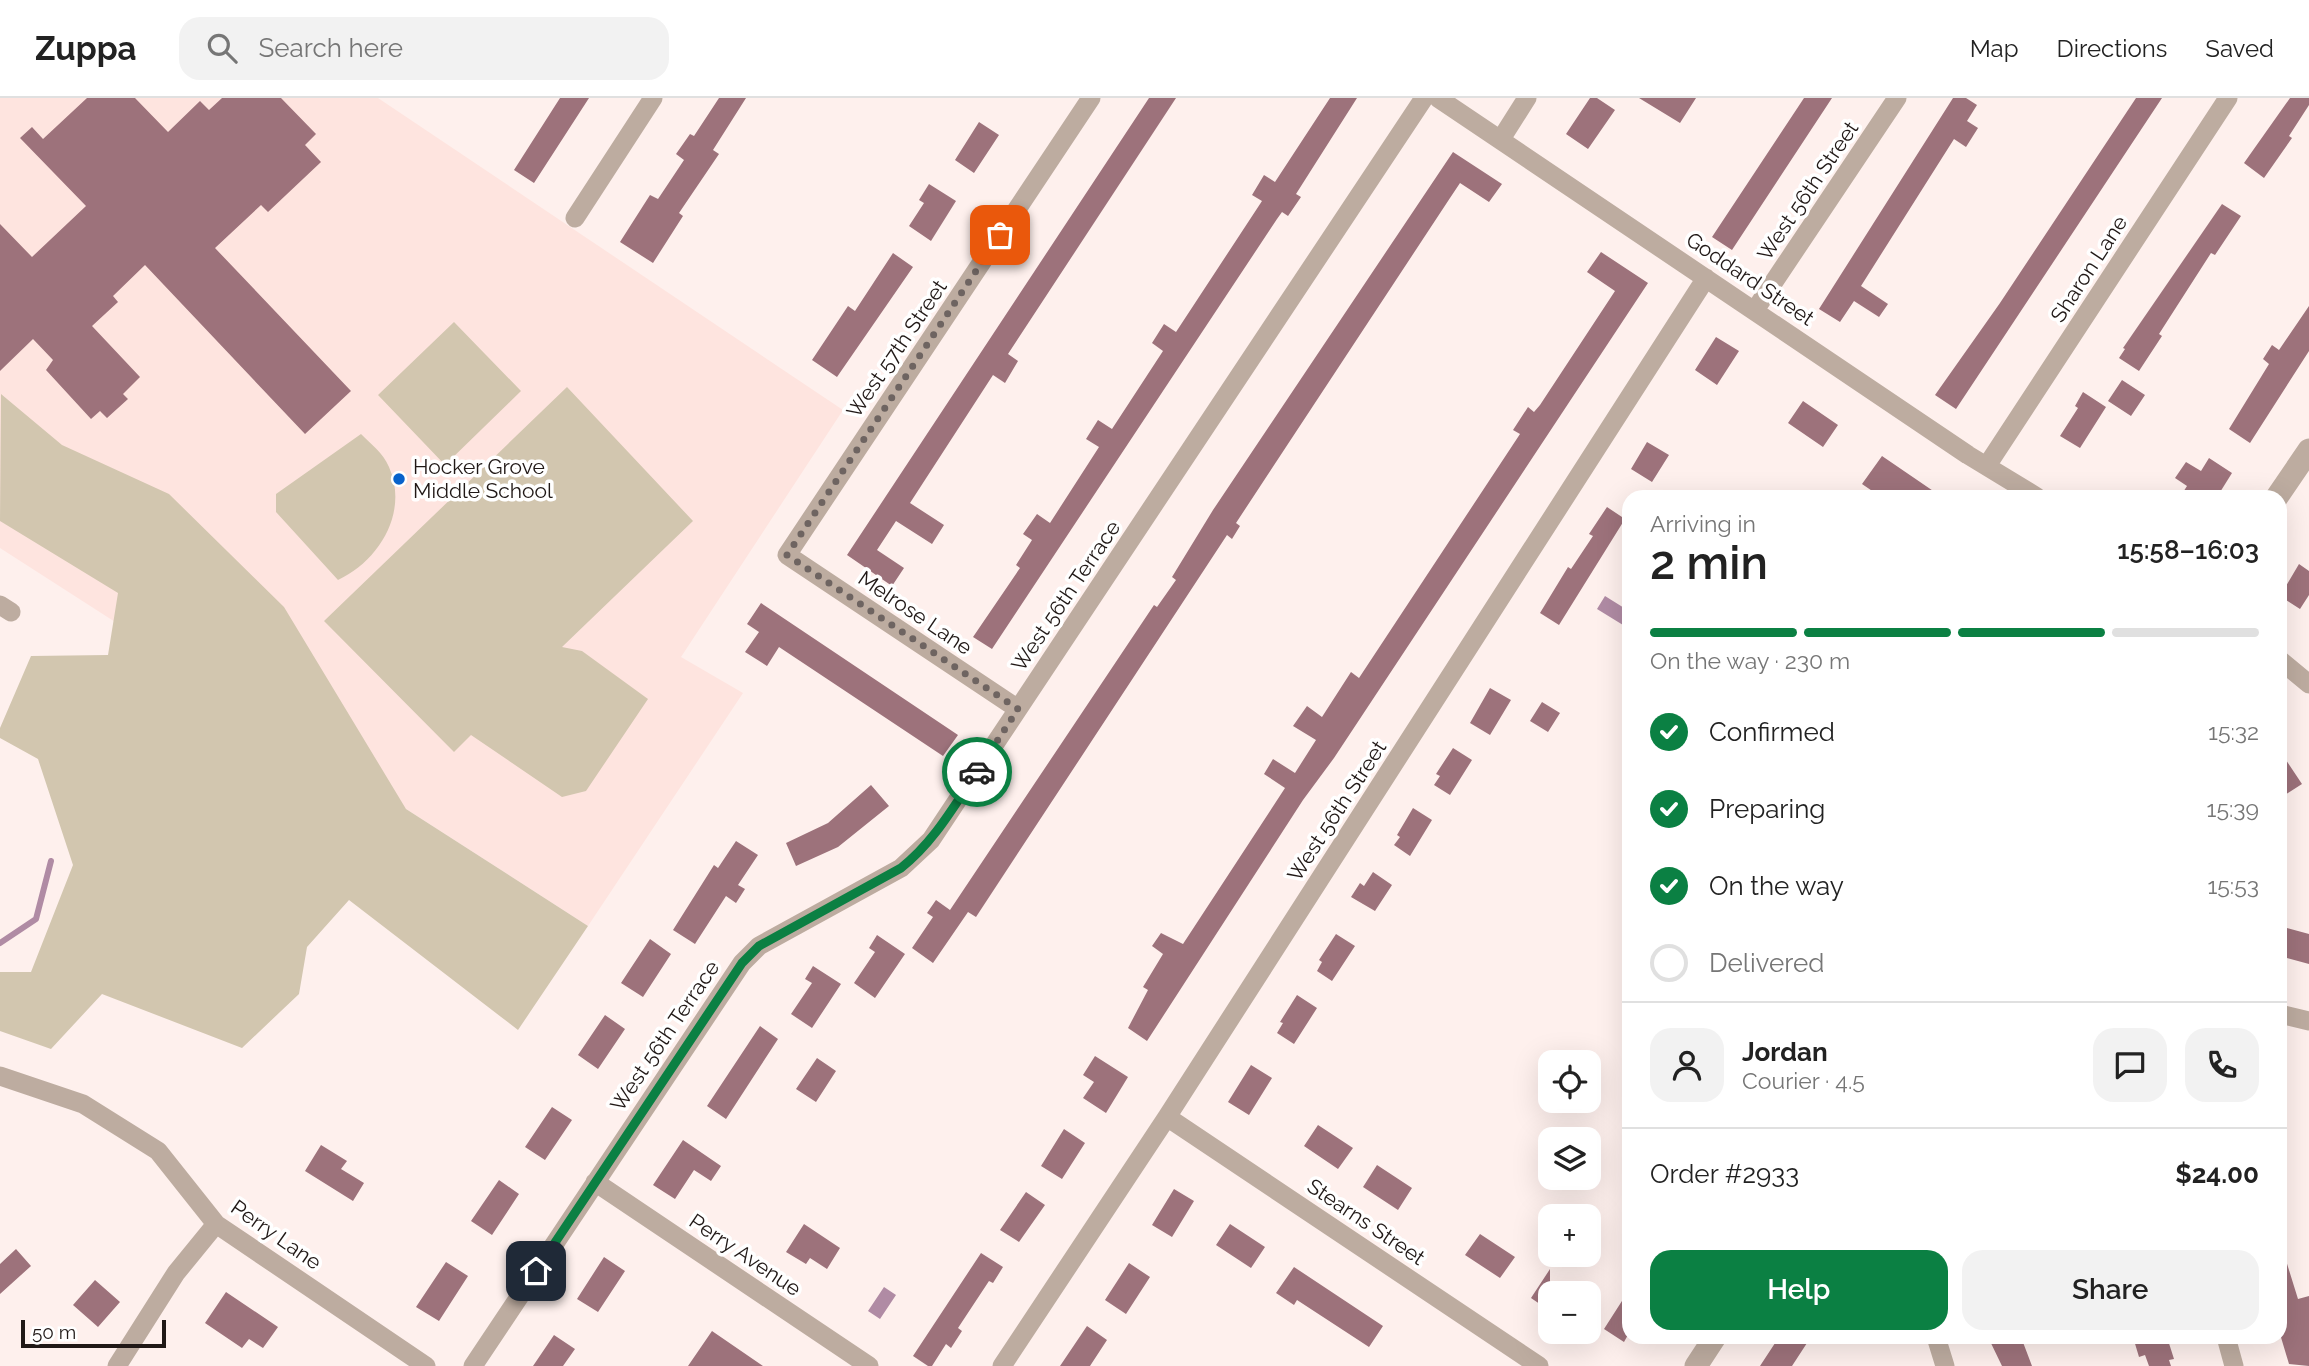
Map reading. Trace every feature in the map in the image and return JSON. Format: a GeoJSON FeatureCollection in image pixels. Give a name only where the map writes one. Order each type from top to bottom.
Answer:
{"type":"FeatureCollection","features":[{"type":"Feature","properties":{"kind":"street"},"geometry":{"type":"LineString","coordinates":[[575,218],[653,98]]}},
{"type":"Feature","properties":{"kind":"street","name":"West 57th Street"},"geometry":{"type":"LineString","coordinates":[[787,555],[1091,98]]}},
{"type":"Feature","properties":{"kind":"street","name":"West 56th Terrace"},"geometry":{"type":"LineString","coordinates":[[473,1366],[742,963],[759,946],[901,868],[931,840],[1424,98]]}},
{"type":"Feature","properties":{"kind":"street","name":"Goddard Street"},"geometry":{"type":"LineString","coordinates":[[1438,98],[1968,455],[1988,464],[2027,490]]}},
{"type":"Feature","properties":{"kind":"street"},"geometry":{"type":"LineString","coordinates":[[1501,139],[1527,98]]}},
{"type":"Feature","properties":{"kind":"street","name":"West 56th Street"},"geometry":{"type":"LineString","coordinates":[[1755,310],[1897,98]]}},
{"type":"Feature","properties":{"kind":"street","name":"Sharon Lane"},"geometry":{"type":"LineString","coordinates":[[1988,464],[2228,98]]}},
{"type":"Feature","properties":{"kind":"street","name":"West 56th Street"},"geometry":{"type":"LineString","coordinates":[[1002,1366],[1167,1117],[1706,278]]}},
{"type":"Feature","properties":{"kind":"street"},"geometry":{"type":"LineString","coordinates":[[2282,490],[2309,450]]}},
{"type":"Feature","properties":{"kind":"street","name":"Melrose Lane"},"geometry":{"type":"LineString","coordinates":[[787,555],[1018,709]]}},
{"type":"Feature","properties":{"kind":"street"},"geometry":{"type":"LineString","coordinates":[[2287,666],[2309,684]]}},
{"type":"Feature","properties":{"kind":"street"},"geometry":{"type":"LineString","coordinates":[[2287,1016],[2309,1021]]}},
{"type":"Feature","properties":{"kind":"street","name":"Perry Lane"},"geometry":{"type":"LineString","coordinates":[[0,1076],[83,1104],[158,1151],[216,1224],[426,1366]]}},
{"type":"Feature","properties":{"kind":"street","name":"Stearns Street"},"geometry":{"type":"LineString","coordinates":[[1167,1117],[1539,1366]]}},
{"type":"Feature","properties":{"kind":"street","name":"Perry Avenue"},"geometry":{"type":"LineString","coordinates":[[595,1182],[869,1366]]}},
{"type":"Feature","properties":{"kind":"street"},"geometry":{"type":"LineString","coordinates":[[117,1366],[176,1273],[216,1224]]}},
{"type":"Feature","properties":{"kind":"street"},"geometry":{"type":"LineString","coordinates":[[1696,1366],[1710,1344]]}},
{"type":"Feature","properties":{"kind":"street"},"geometry":{"type":"LineString","coordinates":[[1938,1344],[1945,1366]]}},
{"type":"Feature","properties":{"kind":"street"},"geometry":{"type":"LineString","coordinates":[[2228,1344],[2234,1366]]}},
{"type":"Feature","properties":{"kind":"shaded area","name":"Hocker Grove Middle School"},"geometry":{"type":"Polygon","coordinates":[[[0,98],[378,98],[843,410],[681,657],[743,693],[588,926],[0,548],[0,98]]]}},
{"type":"Feature","properties":{"kind":"shaded area"},"geometry":{"type":"Polygon","coordinates":[[[454,322],[521,391],[445,465],[378,395],[454,322]]]}},
{"type":"Feature","properties":{"kind":"shaded area"},"geometry":{"type":"Polygon","coordinates":[[[567,387],[693,521],[562,647],[582,651],[648,699],[586,791],[562,797],[471,735],[454,752],[324,621],[567,387]]]}},
{"type":"Feature","properties":{"kind":"shaded area"},"geometry":{"type":"Polygon","coordinates":[[[1,394],[62,445],[169,494],[284,607],[406,809],[588,926],[518,1030],[349,900],[307,947],[299,994],[242,1048],[102,994],[51,1049],[0,1031],[0,972],[31,972],[73,865],[38,759],[0,738],[0,728],[31,656],[108,655],[118,593],[0,521],[1,394]]]}},
{"type":"Feature","properties":{"kind":"shaded area"},"geometry":{"type":"Polygon","coordinates":[[[361,434],[389,467],[395,501],[392,518],[377,548],[353,572],[338,580],[276,512],[276,494],[361,434]]]}},
{"type":"Feature","properties":{"kind":"shaded area"},"geometry":{"type":"Polygon","coordinates":[[[1605,596],[1622,607],[1622,624],[1597,609],[1605,596]]]}},
{"type":"Feature","properties":{"kind":"shaded area"},"geometry":{"type":"Polygon","coordinates":[[[884,1287],[896,1295],[880,1319],[868,1311],[884,1287]]]}},
{"type":"Feature","properties":{"kind":"building"},"geometry":{"type":"Polygon","coordinates":[[[87,98],[135,98],[168,132],[200,101],[209,110],[222,98],[281,98],[316,134],[305,145],[321,162],[268,212],[261,205],[215,248],[351,391],[305,434],[145,265],[113,296],[118,302],[92,326],[140,377],[123,394],[128,399],[107,418],[100,411],[91,419],[46,370],[53,360],[33,339],[0,371],[0,224],[32,257],[86,206],[20,138],[32,127],[43,139],[87,98]]]}},
{"type":"Feature","properties":{"kind":"building"},"geometry":{"type":"Polygon","coordinates":[[[560,98],[589,98],[534,183],[514,170],[560,98]]]}},
{"type":"Feature","properties":{"kind":"building"},"geometry":{"type":"Polygon","coordinates":[[[719,98],[746,98],[713,150],[719,154],[679,213],[683,216],[653,263],[620,242],[650,195],[658,199],[684,160],[676,154],[690,134],[694,136],[719,98]]]}},
{"type":"Feature","properties":{"kind":"building"},"geometry":{"type":"Polygon","coordinates":[[[1149,98],[1176,98],[1008,354],[1018,361],[1005,383],[993,375],[910,503],[944,525],[932,544],[896,521],[877,550],[904,568],[892,586],[847,555],[1149,98]]]}},
{"type":"Feature","properties":{"kind":"building"},"geometry":{"type":"Polygon","coordinates":[[[1330,98],[1357,98],[1296,194],[1301,197],[1288,216],[1282,212],[1277,219],[992,649],[973,637],[1020,568],[1016,565],[1032,540],[1023,534],[1037,514],[1050,523],[1099,447],[1086,439],[1098,420],[1112,429],[1163,351],[1152,343],[1164,324],[1176,332],[1262,201],[1252,195],[1264,175],[1275,182],[1330,98]]]}},
{"type":"Feature","properties":{"kind":"building"},"geometry":{"type":"Polygon","coordinates":[[[1590,98],[1597,98],[1615,110],[1588,149],[1566,134],[1590,98]]]}},
{"type":"Feature","properties":{"kind":"building"},"geometry":{"type":"Polygon","coordinates":[[[1639,98],[1696,98],[1680,123],[1639,98]]]}},
{"type":"Feature","properties":{"kind":"building"},"geometry":{"type":"Polygon","coordinates":[[[1804,98],[1832,98],[1732,250],[1712,237],[1804,98]]]}},
{"type":"Feature","properties":{"kind":"building"},"geometry":{"type":"Polygon","coordinates":[[[1953,98],[1966,98],[1977,105],[1967,121],[1978,128],[1966,147],[1954,139],[1861,286],[1888,304],[1879,317],[1854,301],[1840,322],[1819,309],[1953,98]]]}},
{"type":"Feature","properties":{"kind":"building"},"geometry":{"type":"Polygon","coordinates":[[[2136,98],[2162,98],[1956,409],[1935,395],[2000,303],[2136,98]]]}},
{"type":"Feature","properties":{"kind":"building"},"geometry":{"type":"Polygon","coordinates":[[[2290,98],[2309,98],[2309,105],[2289,136],[2292,138],[2264,178],[2244,163],[2290,98]]]}},
{"type":"Feature","properties":{"kind":"building"},"geometry":{"type":"Polygon","coordinates":[[[979,122],[999,135],[974,173],[955,160],[979,122]]]}},
{"type":"Feature","properties":{"kind":"building"},"geometry":{"type":"Polygon","coordinates":[[[1453,152],[1502,184],[1489,202],[1460,183],[1236,523],[1240,526],[1232,539],[1227,535],[976,917],[968,912],[933,963],[912,948],[933,917],[927,913],[936,900],[950,910],[1154,605],[1157,607],[1176,580],[1172,577],[1213,510],[1453,152]]]}},
{"type":"Feature","properties":{"kind":"building"},"geometry":{"type":"Polygon","coordinates":[[[929,184],[956,201],[931,241],[909,226],[924,203],[919,200],[929,184]]]}},
{"type":"Feature","properties":{"kind":"building"},"geometry":{"type":"Polygon","coordinates":[[[2222,204],[2241,216],[2215,255],[2211,253],[2159,334],[2162,336],[2139,371],[2119,358],[2125,349],[2123,348],[2222,204]]]}},
{"type":"Feature","properties":{"kind":"building"},"geometry":{"type":"Polygon","coordinates":[[[1601,252],[1648,283],[1334,758],[1303,800],[1147,1041],[1128,1028],[1148,990],[1143,987],[1163,954],[1152,946],[1161,933],[1183,944],[1285,788],[1264,774],[1273,759],[1295,773],[1316,740],[1293,726],[1307,706],[1322,717],[1351,672],[1359,678],[1520,434],[1513,430],[1528,407],[1534,412],[1540,405],[1615,291],[1587,272],[1601,252]]]}},
{"type":"Feature","properties":{"kind":"building"},"geometry":{"type":"Polygon","coordinates":[[[893,253],[913,267],[837,377],[812,360],[848,306],[855,311],[893,253]]]}},
{"type":"Feature","properties":{"kind":"building"},"geometry":{"type":"Polygon","coordinates":[[[2309,306],[2309,351],[2250,443],[2229,429],[2269,364],[2263,359],[2272,345],[2279,350],[2309,306]]]}},
{"type":"Feature","properties":{"kind":"building"},"geometry":{"type":"Polygon","coordinates":[[[1716,337],[1739,351],[1717,385],[1695,370],[1716,337]]]}},
{"type":"Feature","properties":{"kind":"building"},"geometry":{"type":"Polygon","coordinates":[[[2122,380],[2145,395],[2131,416],[2108,401],[2122,380]]]}},
{"type":"Feature","properties":{"kind":"building"},"geometry":{"type":"Polygon","coordinates":[[[2083,392],[2106,407],[2080,448],[2060,436],[2078,408],[2075,406],[2083,392]]]}},
{"type":"Feature","properties":{"kind":"building"},"geometry":{"type":"Polygon","coordinates":[[[1803,401],[1838,425],[1823,447],[1788,423],[1803,401]]]}},
{"type":"Feature","properties":{"kind":"building"},"geometry":{"type":"Polygon","coordinates":[[[1647,442],[1669,455],[1652,482],[1631,469],[1647,442]]]}},
{"type":"Feature","properties":{"kind":"building"},"geometry":{"type":"Polygon","coordinates":[[[1882,456],[1932,490],[1871,490],[1862,484],[1882,456]]]}},
{"type":"Feature","properties":{"kind":"building"},"geometry":{"type":"Polygon","coordinates":[[[2209,458],[2232,473],[2221,490],[2184,490],[2187,486],[2175,478],[2186,462],[2201,471],[2209,458]]]}},
{"type":"Feature","properties":{"kind":"building"},"geometry":{"type":"Polygon","coordinates":[[[1607,507],[1622,517],[1622,524],[1559,625],[1540,613],[1568,567],[1571,569],[1593,536],[1589,534],[1607,507]]]}},
{"type":"Feature","properties":{"kind":"building"},"geometry":{"type":"Polygon","coordinates":[[[2299,564],[2309,571],[2309,595],[2300,609],[2287,601],[2287,584],[2299,564]]]}},
{"type":"Feature","properties":{"kind":"building"},"geometry":{"type":"Polygon","coordinates":[[[761,603],[958,735],[943,756],[779,647],[767,666],[745,652],[759,632],[747,624],[761,603]]]}},
{"type":"Feature","properties":{"kind":"building"},"geometry":{"type":"Polygon","coordinates":[[[1490,688],[1511,700],[1490,735],[1470,723],[1490,688]]]}},
{"type":"Feature","properties":{"kind":"building"},"geometry":{"type":"Polygon","coordinates":[[[1542,702],[1560,713],[1548,732],[1530,721],[1542,702]]]}},
{"type":"Feature","properties":{"kind":"building"},"geometry":{"type":"Polygon","coordinates":[[[1453,748],[1472,760],[1450,795],[1434,785],[1440,776],[1436,774],[1453,748]]]}},
{"type":"Feature","properties":{"kind":"building"},"geometry":{"type":"Polygon","coordinates":[[[2287,762],[2302,784],[2287,794],[2287,762]]]}},
{"type":"Feature","properties":{"kind":"building"},"geometry":{"type":"Polygon","coordinates":[[[871,785],[889,806],[838,847],[796,866],[786,843],[828,823],[871,785]]]}},
{"type":"Feature","properties":{"kind":"building"},"geometry":{"type":"Polygon","coordinates":[[[1413,808],[1432,820],[1410,856],[1394,845],[1413,808]]]}},
{"type":"Feature","properties":{"kind":"building"},"geometry":{"type":"Polygon","coordinates":[[[736,841],[758,855],[738,885],[745,889],[736,903],[726,896],[695,944],[673,930],[714,865],[718,868],[736,841]]]}},
{"type":"Feature","properties":{"kind":"building"},"geometry":{"type":"Polygon","coordinates":[[[1373,872],[1392,885],[1375,911],[1351,897],[1360,883],[1364,886],[1373,872]]]}},
{"type":"Feature","properties":{"kind":"building"},"geometry":{"type":"Polygon","coordinates":[[[2287,928],[2309,934],[2309,964],[2287,958],[2287,928]]]}},
{"type":"Feature","properties":{"kind":"building"},"geometry":{"type":"Polygon","coordinates":[[[1336,934],[1355,946],[1332,981],[1317,971],[1322,962],[1319,960],[1336,934]]]}},
{"type":"Feature","properties":{"kind":"building"},"geometry":{"type":"Polygon","coordinates":[[[877,935],[905,954],[875,998],[854,983],[875,952],[869,948],[877,935]]]}},
{"type":"Feature","properties":{"kind":"building"},"geometry":{"type":"Polygon","coordinates":[[[650,939],[671,954],[643,997],[621,983],[650,939]]]}},
{"type":"Feature","properties":{"kind":"building"},"geometry":{"type":"Polygon","coordinates":[[[813,966],[841,984],[812,1028],[791,1014],[812,983],[805,979],[813,966]]]}},
{"type":"Feature","properties":{"kind":"building"},"geometry":{"type":"Polygon","coordinates":[[[1297,995],[1317,1008],[1294,1044],[1277,1033],[1283,1023],[1280,1022],[1297,995]]]}},
{"type":"Feature","properties":{"kind":"building"},"geometry":{"type":"Polygon","coordinates":[[[605,1015],[625,1029],[598,1069],[578,1055],[605,1015]]]}},
{"type":"Feature","properties":{"kind":"building"},"geometry":{"type":"Polygon","coordinates":[[[760,1026],[778,1039],[726,1119],[707,1106],[760,1026]]]}},
{"type":"Feature","properties":{"kind":"building"},"geometry":{"type":"Polygon","coordinates":[[[1095,1056],[1128,1077],[1106,1113],[1083,1098],[1094,1082],[1083,1075],[1095,1056]]]}},
{"type":"Feature","properties":{"kind":"building"},"geometry":{"type":"Polygon","coordinates":[[[817,1058],[836,1071],[816,1102],[796,1089],[817,1058]]]}},
{"type":"Feature","properties":{"kind":"building"},"geometry":{"type":"Polygon","coordinates":[[[1251,1065],[1272,1078],[1249,1115],[1228,1102],[1251,1065]]]}},
{"type":"Feature","properties":{"kind":"building"},"geometry":{"type":"Polygon","coordinates":[[[552,1107],[572,1120],[545,1160],[525,1147],[552,1107]]]}},
{"type":"Feature","properties":{"kind":"building"},"geometry":{"type":"Polygon","coordinates":[[[1318,1125],[1353,1148],[1338,1169],[1304,1146],[1318,1125]]]}},
{"type":"Feature","properties":{"kind":"building"},"geometry":{"type":"Polygon","coordinates":[[[1064,1129],[1085,1143],[1062,1179],[1041,1166],[1064,1129]]]}},
{"type":"Feature","properties":{"kind":"building"},"geometry":{"type":"Polygon","coordinates":[[[683,1140],[721,1166],[711,1181],[694,1170],[675,1199],[653,1185],[683,1140]]]}},
{"type":"Feature","properties":{"kind":"building"},"geometry":{"type":"Polygon","coordinates":[[[321,1145],[347,1161],[341,1169],[364,1183],[353,1201],[305,1171],[321,1145]]]}},
{"type":"Feature","properties":{"kind":"building"},"geometry":{"type":"Polygon","coordinates":[[[1377,1165],[1412,1188],[1398,1210],[1363,1187],[1377,1165]]]}},
{"type":"Feature","properties":{"kind":"building"},"geometry":{"type":"Polygon","coordinates":[[[499,1180],[519,1194],[492,1235],[471,1221],[499,1180]]]}},
{"type":"Feature","properties":{"kind":"building"},"geometry":{"type":"Polygon","coordinates":[[[1174,1189],[1194,1201],[1172,1237],[1152,1225],[1174,1189]]]}},
{"type":"Feature","properties":{"kind":"building"},"geometry":{"type":"Polygon","coordinates":[[[1026,1192],[1045,1205],[1019,1242],[1000,1230],[1026,1192]]]}},
{"type":"Feature","properties":{"kind":"building"},"geometry":{"type":"Polygon","coordinates":[[[804,1224],[840,1248],[827,1269],[810,1258],[806,1264],[786,1252],[804,1224]]]}},
{"type":"Feature","properties":{"kind":"building"},"geometry":{"type":"Polygon","coordinates":[[[1230,1224],[1265,1247],[1251,1268],[1216,1245],[1230,1224]]]}},
{"type":"Feature","properties":{"kind":"building"},"geometry":{"type":"Polygon","coordinates":[[[1480,1234],[1515,1257],[1500,1278],[1465,1255],[1480,1234]]]}},
{"type":"Feature","properties":{"kind":"building"},"geometry":{"type":"Polygon","coordinates":[[[16,1249],[31,1266],[0,1294],[0,1264],[16,1249]]]}},
{"type":"Feature","properties":{"kind":"building"},"geometry":{"type":"Polygon","coordinates":[[[981,1253],[1003,1267],[993,1283],[989,1281],[958,1328],[962,1331],[951,1348],[946,1344],[932,1366],[928,1366],[913,1356],[981,1253]]]}},
{"type":"Feature","properties":{"kind":"building"},"geometry":{"type":"Polygon","coordinates":[[[604,1257],[625,1271],[598,1312],[577,1299],[604,1257]]]}},
{"type":"Feature","properties":{"kind":"building"},"geometry":{"type":"Polygon","coordinates":[[[446,1262],[468,1276],[439,1321],[416,1307],[446,1262]]]}},
{"type":"Feature","properties":{"kind":"building"},"geometry":{"type":"Polygon","coordinates":[[[1129,1263],[1150,1277],[1126,1314],[1105,1300],[1129,1263]]]}},
{"type":"Feature","properties":{"kind":"building"},"geometry":{"type":"Polygon","coordinates":[[[2287,1264],[2298,1299],[2309,1296],[2309,1366],[2289,1364],[2283,1344],[2287,1344],[2287,1264]]]}},
{"type":"Feature","properties":{"kind":"building"},"geometry":{"type":"Polygon","coordinates":[[[1294,1267],[1383,1326],[1369,1347],[1297,1300],[1294,1305],[1276,1293],[1294,1267]]]}},
{"type":"Feature","properties":{"kind":"building"},"geometry":{"type":"Polygon","coordinates":[[[1550,1269],[1550,1281],[1542,1281],[1550,1269]]]}},
{"type":"Feature","properties":{"kind":"building"},"geometry":{"type":"Polygon","coordinates":[[[95,1280],[120,1302],[98,1327],[73,1305],[95,1280]]]}},
{"type":"Feature","properties":{"kind":"building"},"geometry":{"type":"Polygon","coordinates":[[[1538,1287],[1538,1303],[1531,1298],[1538,1287]]]}},
{"type":"Feature","properties":{"kind":"building"},"geometry":{"type":"Polygon","coordinates":[[[226,1292],[278,1327],[263,1348],[249,1339],[242,1348],[205,1323],[226,1292]]]}},
{"type":"Feature","properties":{"kind":"building"},"geometry":{"type":"Polygon","coordinates":[[[1622,1301],[1622,1341],[1604,1329],[1622,1301]]]}},
{"type":"Feature","properties":{"kind":"building"},"geometry":{"type":"Polygon","coordinates":[[[1087,1326],[1107,1340],[1090,1366],[1060,1366],[1087,1326]]]}},
{"type":"Feature","properties":{"kind":"building"},"geometry":{"type":"Polygon","coordinates":[[[712,1331],[763,1366],[688,1366],[712,1331]]]}},
{"type":"Feature","properties":{"kind":"building"},"geometry":{"type":"Polygon","coordinates":[[[554,1335],[575,1349],[563,1366],[533,1366],[554,1335]]]}},
{"type":"Feature","properties":{"kind":"building"},"geometry":{"type":"Polygon","coordinates":[[[1774,1344],[1806,1344],[1792,1366],[1760,1366],[1774,1344]]]}},
{"type":"Feature","properties":{"kind":"building"},"geometry":{"type":"Polygon","coordinates":[[[1991,1344],[2024,1344],[2032,1366],[2002,1366],[1991,1344]]]}},
{"type":"Feature","properties":{"kind":"building"},"geometry":{"type":"Polygon","coordinates":[[[2135,1344],[2169,1344],[2174,1359],[2169,1360],[2171,1366],[2149,1366],[2145,1355],[2139,1357],[2135,1344]]]}},
{"type":"Feature","properties":{"kind":"waterway"},"geometry":{"type":"LineString","coordinates":[[0,943],[36,919],[51,861]]}},
{"type":"Feature","properties":{"kind":"way so far"},"geometry":{"type":"LineString","coordinates":[[977,772],[1018,709],[787,555],[1000,235]]}},
{"type":"Feature","properties":{"kind":"place","name":"Hocker Grove Middle School"},"geometry":{"type":"Point","coordinates":[399,479]}},
{"type":"Feature","properties":{"kind":"route"},"geometry":{"type":"LineString","coordinates":[[536,1271],[742,963],[759,946],[820,910],[901,868],[917,855],[931,840],[977,772]]}}]}
